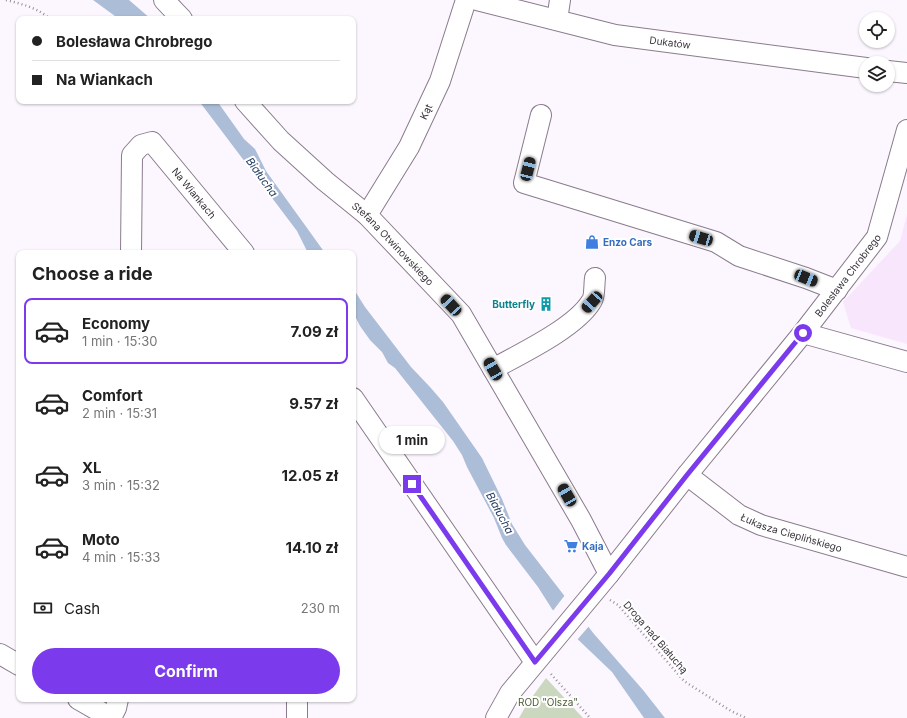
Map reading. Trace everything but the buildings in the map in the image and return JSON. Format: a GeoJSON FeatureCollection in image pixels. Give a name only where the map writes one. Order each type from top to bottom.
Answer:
{"type":"FeatureCollection","features":[{"type":"Feature","properties":{"kind":"street"},"geometry":{"type":"LineString","coordinates":[[164,0],[179,16]]}},
{"type":"Feature","properties":{"kind":"street","name":"Kąt"},"geometry":{"type":"LineString","coordinates":[[367,215],[409,147],[440,80],[466,0]]}},
{"type":"Feature","properties":{"kind":"street","name":"Dukatów"},"geometry":{"type":"LineString","coordinates":[[476,0],[615,34],[859,67]]}},
{"type":"Feature","properties":{"kind":"street"},"geometry":{"type":"LineString","coordinates":[[557,20],[560,0]]}},
{"type":"Feature","properties":{"kind":"street"},"geometry":{"type":"LineString","coordinates":[[895,72],[907,73]]}},
{"type":"Feature","properties":{"kind":"street","name":"Stefana Otwinowskiego"},"geometry":{"type":"LineString","coordinates":[[249,104],[286,146],[325,181],[367,215],[461,314],[581,520],[609,574]]}},
{"type":"Feature","properties":{"kind":"street"},"geometry":{"type":"LineString","coordinates":[[541,114],[524,182],[716,242],[739,256],[837,290]]}},
{"type":"Feature","properties":{"kind":"street","name":"Bolesława Chrobrego"},"geometry":{"type":"LineString","coordinates":[[496,718],[510,693],[609,574],[687,475],[803,333],[877,237],[900,182],[907,130]]}},
{"type":"Feature","properties":{"kind":"street","name":"Na Wiankach"},"geometry":{"type":"LineString","coordinates":[[131,250],[132,154],[141,145],[152,142],[242,250]]}},
{"type":"Feature","properties":{"kind":"street"},"geometry":{"type":"LineString","coordinates":[[493,369],[542,342],[576,319],[592,302],[595,278]]}},
{"type":"Feature","properties":{"kind":"street"},"geometry":{"type":"LineString","coordinates":[[803,333],[907,362]]}},
{"type":"Feature","properties":{"kind":"street"},"geometry":{"type":"LineString","coordinates":[[356,402],[429,510],[539,657]]}},
{"type":"Feature","properties":{"kind":"street","name":"Łukasza Cieplińskiego"},"geometry":{"type":"LineString","coordinates":[[687,475],[739,514],[761,525],[907,567]]}},
{"type":"Feature","properties":{"kind":"street"},"geometry":{"type":"LineString","coordinates":[[0,654],[16,663]]}},
{"type":"Feature","properties":{"kind":"street"},"geometry":{"type":"LineString","coordinates":[[83,702],[111,718],[117,702]]}},
{"type":"Feature","properties":{"kind":"street"},"geometry":{"type":"LineString","coordinates":[[297,702],[297,718]]}},
{"type":"Feature","properties":{"kind":"path"},"geometry":{"type":"LineString","coordinates":[[6,0],[23,4],[41,11],[47,16]]}},
{"type":"Feature","properties":{"kind":"path","name":"Droga nad Białuchą"},"geometry":{"type":"LineString","coordinates":[[596,589],[618,606],[684,681],[731,711],[746,718]]}},
{"type":"Feature","properties":{"kind":"path"},"geometry":{"type":"LineString","coordinates":[[539,657],[552,675],[590,718]]}},
{"type":"Feature","properties":{"kind":"shaded area"},"geometry":{"type":"Polygon","coordinates":[[[907,215],[907,344],[851,328],[843,302],[900,241],[907,215]]]}},
{"type":"Feature","properties":{"kind":"green space","name":"ROD \"Olsza\""},"geometry":{"type":"Polygon","coordinates":[[[546,678],[583,718],[519,718],[527,704],[546,678]]]}},
{"type":"Feature","properties":{"kind":"water"},"geometry":{"type":"Polygon","coordinates":[[[93,0],[129,0],[148,16],[115,16],[93,0]]]}},
{"type":"Feature","properties":{"kind":"water","name":"Białucha"},"geometry":{"type":"Polygon","coordinates":[[[201,104],[219,104],[244,139],[255,149],[266,171],[323,250],[306,250],[297,231],[201,104]]]}},
{"type":"Feature","properties":{"kind":"water","name":"Białucha"},"geometry":{"type":"Polygon","coordinates":[[[356,293],[365,307],[411,367],[443,402],[482,458],[502,499],[512,524],[525,545],[594,634],[643,690],[665,718],[644,718],[612,672],[568,630],[506,545],[462,455],[453,441],[395,368],[388,363],[382,352],[370,340],[356,318],[356,293]]]}},
{"type":"Feature","properties":{"kind":"pier"},"geometry":{"type":"Polygon","coordinates":[[[565,595],[590,625],[577,640],[567,631],[552,612],[565,595]]]}},
{"type":"Feature","properties":{"kind":"place","name":"Enzo Cars"},"geometry":{"type":"Point","coordinates":[592,242]}},
{"type":"Feature","properties":{"kind":"place","name":"Butterfly"},"geometry":{"type":"Point","coordinates":[546,304]}},
{"type":"Feature","properties":{"kind":"place","name":"Kaja"},"geometry":{"type":"Point","coordinates":[571,546]}},
{"type":"Feature","properties":{"kind":"route"},"geometry":{"type":"LineString","coordinates":[[412,484],[535,662],[609,574],[687,475],[803,333]]}}]}
